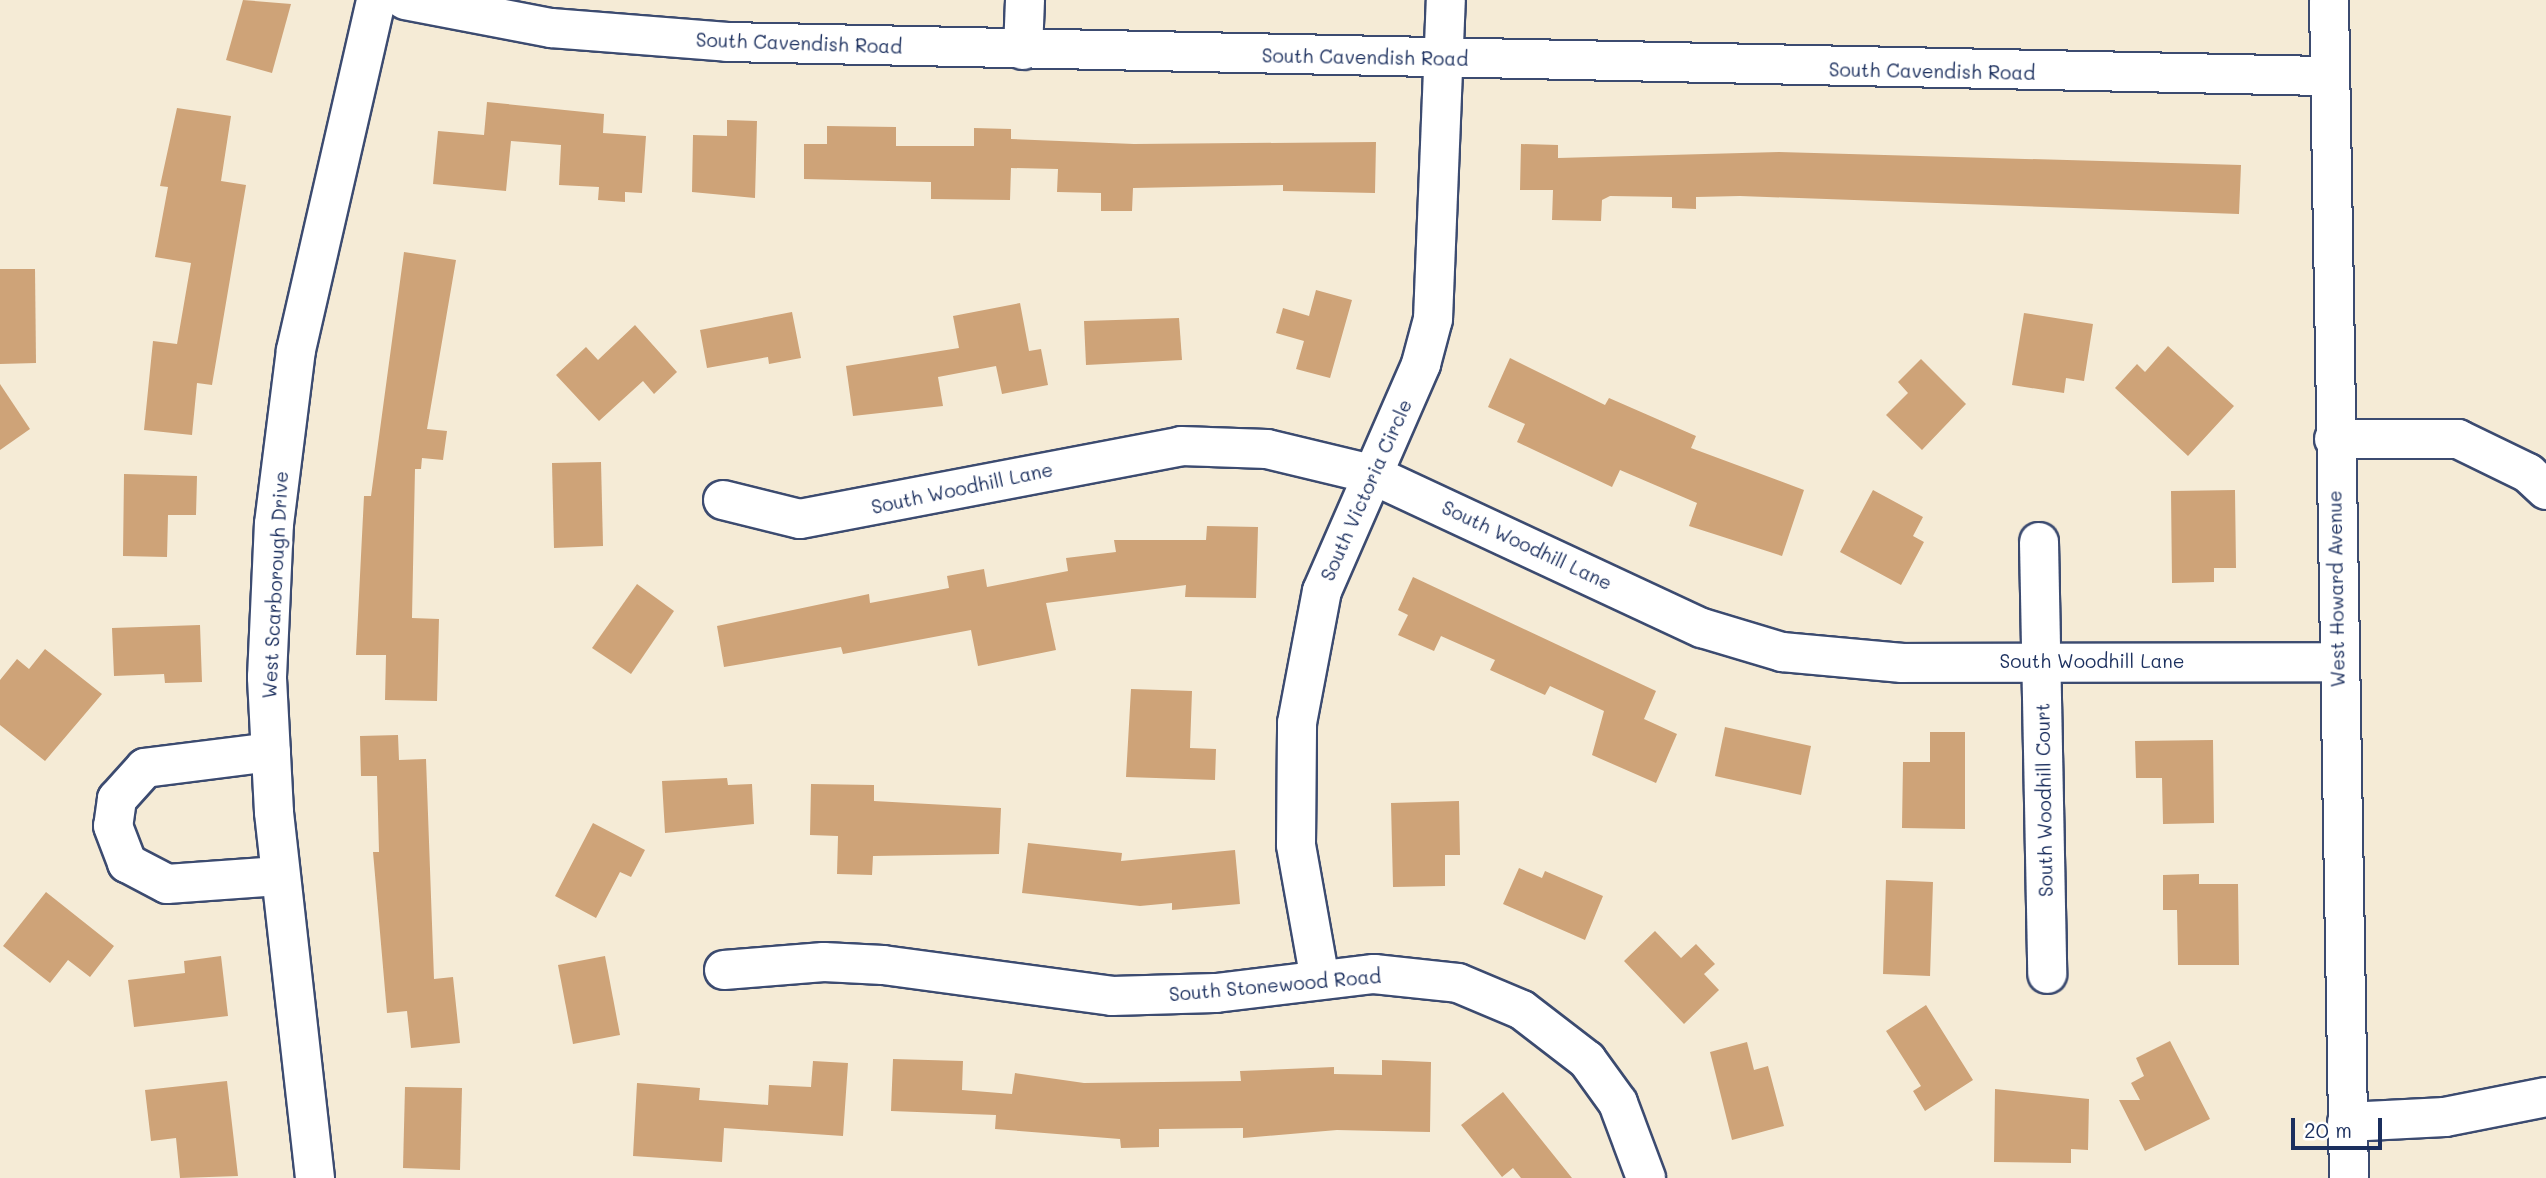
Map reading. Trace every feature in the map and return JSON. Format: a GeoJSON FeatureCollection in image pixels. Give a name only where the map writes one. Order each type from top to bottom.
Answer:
{"type":"FeatureCollection","features":[{"type":"Feature","properties":{"kind":"street","name":"West Scarborough Drive"},"geometry":{"type":"LineString","coordinates":[[315,1178],[279,876],[271,752],[273,537],[288,401],[376,0]]}},
{"type":"Feature","properties":{"kind":"street","name":"South Cavendish Road"},"geometry":{"type":"LineString","coordinates":[[405,0],[630,37],[1023,50],[2329,76]]}},
{"type":"Feature","properties":{"kind":"street"},"geometry":{"type":"LineString","coordinates":[[1023,50],[1026,0]]}},
{"type":"Feature","properties":{"kind":"street","name":"South Victoria Circle"},"geometry":{"type":"LineString","coordinates":[[1320,980],[1297,845],[1297,723],[1322,591],[1421,364],[1433,320],[1446,0]]}},
{"type":"Feature","properties":{"kind":"street","name":"West Howard Avenue"},"geometry":{"type":"LineString","coordinates":[[2329,0],[2337,662],[2349,1178]]}},
{"type":"Feature","properties":{"kind":"street"},"geometry":{"type":"LineString","coordinates":[[2334,439],[2458,439],[2528,473],[2546,490]]}},
{"type":"Feature","properties":{"kind":"street","name":"South Woodhill Lane"},"geometry":{"type":"LineString","coordinates":[[723,500],[800,519],[1181,446],[1267,449],[1371,474],[1749,644],[1859,662],[2337,662]]}},
{"type":"Feature","properties":{"kind":"street","name":"South Woodhill Court"},"geometry":{"type":"LineString","coordinates":[[2039,541],[2047,974]]}},
{"type":"Feature","properties":{"kind":"street"},"geometry":{"type":"LineString","coordinates":[[271,752],[145,768],[117,799],[113,827],[127,863],[167,884],[279,876]]}},
{"type":"Feature","properties":{"kind":"street","name":"South Stonewood Road"},"geometry":{"type":"LineString","coordinates":[[724,970],[824,962],[883,965],[1112,996],[1216,993],[1320,980],[1431,977],[1522,1010],[1595,1071],[1618,1103],[1646,1178]]}},
{"type":"Feature","properties":{"kind":"street"},"geometry":{"type":"LineString","coordinates":[[2347,1122],[2445,1117],[2546,1097]]}},
{"type":"Feature","properties":{"kind":"building"},"geometry":{"type":"Polygon","coordinates":[[[243,0],[291,4],[272,73],[226,60],[243,0]]]}},
{"type":"Feature","properties":{"kind":"building"},"geometry":{"type":"Polygon","coordinates":[[[487,102],[604,114],[603,133],[646,136],[642,193],[625,192],[625,202],[598,200],[599,187],[559,185],[561,145],[511,141],[506,191],[433,184],[438,131],[484,135],[487,102]]]}},
{"type":"Feature","properties":{"kind":"building"},"geometry":{"type":"Polygon","coordinates":[[[177,108],[231,116],[221,181],[246,185],[212,385],[197,383],[192,435],[144,430],[153,341],[177,344],[191,263],[155,257],[168,187],[160,186],[177,108]]]}},
{"type":"Feature","properties":{"kind":"building"},"geometry":{"type":"Polygon","coordinates":[[[727,120],[757,121],[755,198],[692,192],[693,135],[727,136],[727,120]]]}},
{"type":"Feature","properties":{"kind":"building"},"geometry":{"type":"Polygon","coordinates":[[[827,126],[896,127],[896,146],[974,146],[974,128],[1011,129],[1011,139],[1134,144],[1376,142],[1375,193],[1283,191],[1283,185],[1133,188],[1132,211],[1101,211],[1101,193],[1057,192],[1058,169],[1011,168],[1010,200],[931,199],[931,182],[804,179],[804,144],[827,144],[827,126]]]}},
{"type":"Feature","properties":{"kind":"building"},"geometry":{"type":"Polygon","coordinates":[[[1521,144],[1558,145],[1558,158],[1779,152],[2241,165],[2239,214],[1740,196],[1696,197],[1696,209],[1672,208],[1672,197],[1610,196],[1602,200],[1601,221],[1552,220],[1553,190],[1520,190],[1521,144]]]}},
{"type":"Feature","properties":{"kind":"building"},"geometry":{"type":"Polygon","coordinates":[[[404,252],[456,260],[427,429],[447,431],[443,460],[422,458],[421,469],[415,469],[412,618],[439,619],[437,701],[385,700],[386,655],[356,655],[364,496],[371,496],[404,252]]]}},
{"type":"Feature","properties":{"kind":"building"},"geometry":{"type":"Polygon","coordinates":[[[0,269],[35,269],[36,363],[0,364],[0,269]]]}},
{"type":"Feature","properties":{"kind":"building"},"geometry":{"type":"Polygon","coordinates":[[[1316,290],[1352,300],[1330,378],[1296,369],[1304,341],[1276,333],[1283,308],[1309,316],[1316,290]]]}},
{"type":"Feature","properties":{"kind":"building"},"geometry":{"type":"Polygon","coordinates":[[[1020,303],[1029,351],[1041,349],[1048,385],[1002,394],[996,366],[938,377],[943,406],[853,416],[846,366],[959,348],[953,316],[1020,303]]]}},
{"type":"Feature","properties":{"kind":"building"},"geometry":{"type":"Polygon","coordinates":[[[792,312],[801,358],[769,364],[768,357],[707,368],[700,330],[792,312]]]}},
{"type":"Feature","properties":{"kind":"building"},"geometry":{"type":"Polygon","coordinates":[[[2024,313],[2093,324],[2084,381],[2066,378],[2064,393],[2012,385],[2024,313]]]}},
{"type":"Feature","properties":{"kind":"building"},"geometry":{"type":"Polygon","coordinates":[[[1179,318],[1182,360],[1086,365],[1084,321],[1179,318]]]}},
{"type":"Feature","properties":{"kind":"building"},"geometry":{"type":"Polygon","coordinates":[[[635,325],[677,372],[654,394],[643,381],[599,421],[556,375],[586,347],[598,360],[635,325]]]}},
{"type":"Feature","properties":{"kind":"building"},"geometry":{"type":"Polygon","coordinates":[[[2168,346],[2234,406],[2188,456],[2115,388],[2137,364],[2145,372],[2168,346]]]}},
{"type":"Feature","properties":{"kind":"building"},"geometry":{"type":"Polygon","coordinates":[[[1510,358],[1605,405],[1609,398],[1696,436],[1691,448],[1804,490],[1782,556],[1689,526],[1697,503],[1620,470],[1612,487],[1517,442],[1525,424],[1488,407],[1510,358]]]}},
{"type":"Feature","properties":{"kind":"building"},"geometry":{"type":"Polygon","coordinates":[[[1921,359],[1966,404],[1922,450],[1886,415],[1908,393],[1898,382],[1921,359]]]}},
{"type":"Feature","properties":{"kind":"building"},"geometry":{"type":"Polygon","coordinates":[[[0,384],[30,429],[0,450],[0,384]]]}},
{"type":"Feature","properties":{"kind":"building"},"geometry":{"type":"Polygon","coordinates":[[[601,462],[603,546],[554,548],[552,463],[601,462]]]}},
{"type":"Feature","properties":{"kind":"building"},"geometry":{"type":"Polygon","coordinates":[[[124,474],[197,476],[196,515],[168,515],[167,557],[123,556],[124,474]]]}},
{"type":"Feature","properties":{"kind":"building"},"geometry":{"type":"Polygon","coordinates":[[[1873,490],[1923,517],[1913,536],[1924,542],[1901,585],[1840,552],[1873,490]]]}},
{"type":"Feature","properties":{"kind":"building"},"geometry":{"type":"Polygon","coordinates":[[[2235,490],[2236,568],[2214,568],[2214,582],[2172,583],[2171,491],[2235,490]]]}},
{"type":"Feature","properties":{"kind":"building"},"geometry":{"type":"Polygon","coordinates":[[[1207,526],[1258,527],[1256,598],[1185,597],[1186,585],[1046,603],[1056,650],[978,666],[971,630],[843,654],[841,647],[724,667],[717,626],[869,594],[870,603],[949,588],[947,576],[984,569],[987,587],[1068,571],[1066,558],[1116,552],[1114,540],[1206,540],[1207,526]]]}},
{"type":"Feature","properties":{"kind":"building"},"geometry":{"type":"Polygon","coordinates":[[[1413,577],[1656,691],[1644,719],[1677,734],[1656,783],[1592,755],[1604,711],[1550,686],[1545,695],[1490,670],[1495,660],[1441,636],[1434,651],[1398,635],[1408,615],[1398,610],[1413,577]]]}},
{"type":"Feature","properties":{"kind":"building"},"geometry":{"type":"Polygon","coordinates":[[[637,584],[674,611],[631,674],[592,648],[637,584]]]}},
{"type":"Feature","properties":{"kind":"building"},"geometry":{"type":"Polygon","coordinates":[[[200,625],[202,682],[165,683],[164,674],[114,676],[112,628],[200,625]]]}},
{"type":"Feature","properties":{"kind":"building"},"geometry":{"type":"Polygon","coordinates":[[[45,649],[102,694],[45,761],[0,725],[0,680],[17,659],[29,669],[45,649]]]}},
{"type":"Feature","properties":{"kind":"building"},"geometry":{"type":"Polygon","coordinates":[[[1131,689],[1192,691],[1190,748],[1216,749],[1215,780],[1126,777],[1131,689]]]}},
{"type":"Feature","properties":{"kind":"building"},"geometry":{"type":"Polygon","coordinates":[[[1725,727],[1811,746],[1801,795],[1715,776],[1725,727]]]}},
{"type":"Feature","properties":{"kind":"building"},"geometry":{"type":"Polygon","coordinates":[[[1930,732],[1965,732],[1965,829],[1902,828],[1903,762],[1930,762],[1930,732]]]}},
{"type":"Feature","properties":{"kind":"building"},"geometry":{"type":"Polygon","coordinates":[[[398,735],[399,760],[426,759],[434,979],[453,977],[460,1043],[411,1048],[407,1011],[387,1013],[373,852],[379,852],[377,776],[361,776],[360,736],[398,735]]]}},
{"type":"Feature","properties":{"kind":"building"},"geometry":{"type":"Polygon","coordinates":[[[2213,740],[2214,823],[2163,824],[2162,778],[2136,778],[2135,741],[2213,740]]]}},
{"type":"Feature","properties":{"kind":"building"},"geometry":{"type":"Polygon","coordinates":[[[727,778],[728,785],[752,784],[754,824],[665,833],[662,781],[727,778]]]}},
{"type":"Feature","properties":{"kind":"building"},"geometry":{"type":"Polygon","coordinates":[[[811,784],[874,785],[874,801],[1001,808],[999,854],[873,856],[872,875],[837,874],[838,836],[810,835],[811,784]]]}},
{"type":"Feature","properties":{"kind":"building"},"geometry":{"type":"Polygon","coordinates":[[[1459,801],[1460,855],[1445,855],[1445,886],[1393,887],[1391,803],[1459,801]]]}},
{"type":"Feature","properties":{"kind":"building"},"geometry":{"type":"Polygon","coordinates":[[[593,823],[645,850],[631,877],[620,872],[596,918],[555,896],[593,823]]]}},
{"type":"Feature","properties":{"kind":"building"},"geometry":{"type":"Polygon","coordinates":[[[1028,843],[1122,853],[1121,861],[1235,850],[1240,904],[1172,910],[1172,903],[1140,906],[1022,893],[1028,843]]]}},
{"type":"Feature","properties":{"kind":"building"},"geometry":{"type":"Polygon","coordinates":[[[1519,868],[1542,878],[1545,871],[1603,896],[1585,940],[1503,904],[1519,868]]]}},
{"type":"Feature","properties":{"kind":"building"},"geometry":{"type":"Polygon","coordinates":[[[2199,874],[2199,884],[2238,884],[2239,965],[2178,965],[2177,910],[2163,910],[2163,875],[2199,874]]]}},
{"type":"Feature","properties":{"kind":"building"},"geometry":{"type":"Polygon","coordinates":[[[1886,880],[1933,882],[1930,976],[1883,974],[1886,880]]]}},
{"type":"Feature","properties":{"kind":"building"},"geometry":{"type":"Polygon","coordinates":[[[46,892],[114,946],[90,977],[68,960],[50,983],[3,946],[46,892]]]}},
{"type":"Feature","properties":{"kind":"building"},"geometry":{"type":"Polygon","coordinates":[[[1655,931],[1681,958],[1696,944],[1715,964],[1704,974],[1719,990],[1684,1024],[1624,961],[1655,931]]]}},
{"type":"Feature","properties":{"kind":"building"},"geometry":{"type":"Polygon","coordinates":[[[221,956],[228,1016],[134,1027],[128,980],[185,973],[184,961],[221,956]]]}},
{"type":"Feature","properties":{"kind":"building"},"geometry":{"type":"Polygon","coordinates":[[[605,956],[620,1035],[573,1044],[558,965],[605,956]]]}},
{"type":"Feature","properties":{"kind":"building"},"geometry":{"type":"Polygon","coordinates":[[[1926,1005],[1973,1080],[1925,1111],[1913,1091],[1921,1086],[1886,1031],[1926,1005]]]}},
{"type":"Feature","properties":{"kind":"building"},"geometry":{"type":"Polygon","coordinates":[[[2170,1041],[2210,1119],[2145,1151],[2119,1100],[2140,1100],[2131,1083],[2144,1076],[2136,1058],[2170,1041]]]}},
{"type":"Feature","properties":{"kind":"building"},"geometry":{"type":"Polygon","coordinates":[[[1747,1042],[1754,1070],[1768,1066],[1784,1126],[1732,1140],[1710,1052],[1747,1042]]]}},
{"type":"Feature","properties":{"kind":"building"},"geometry":{"type":"Polygon","coordinates":[[[893,1059],[963,1061],[962,1090],[1012,1094],[1015,1073],[1084,1083],[1241,1081],[1240,1071],[1334,1067],[1334,1074],[1382,1075],[1382,1060],[1431,1062],[1430,1132],[1337,1130],[1243,1138],[1243,1128],[1159,1129],[1159,1147],[1121,1148],[1120,1139],[995,1129],[996,1115],[891,1111],[893,1059]]]}},
{"type":"Feature","properties":{"kind":"building"},"geometry":{"type":"Polygon","coordinates":[[[813,1061],[848,1063],[843,1136],[724,1128],[722,1162],[633,1156],[637,1083],[700,1088],[699,1100],[768,1105],[769,1085],[811,1087],[813,1061]]]}},
{"type":"Feature","properties":{"kind":"building"},"geometry":{"type":"Polygon","coordinates":[[[227,1081],[238,1176],[180,1178],[176,1138],[151,1141],[145,1090],[227,1081]]]}},
{"type":"Feature","properties":{"kind":"building"},"geometry":{"type":"Polygon","coordinates":[[[405,1087],[462,1088],[460,1170],[403,1168],[405,1087]]]}},
{"type":"Feature","properties":{"kind":"building"},"geometry":{"type":"Polygon","coordinates":[[[1995,1089],[2089,1099],[2088,1150],[2071,1149],[2071,1163],[1994,1162],[1995,1089]]]}},
{"type":"Feature","properties":{"kind":"building"},"geometry":{"type":"Polygon","coordinates":[[[1503,1092],[1572,1178],[1521,1178],[1513,1168],[1502,1177],[1461,1125],[1503,1092]]]}}]}
